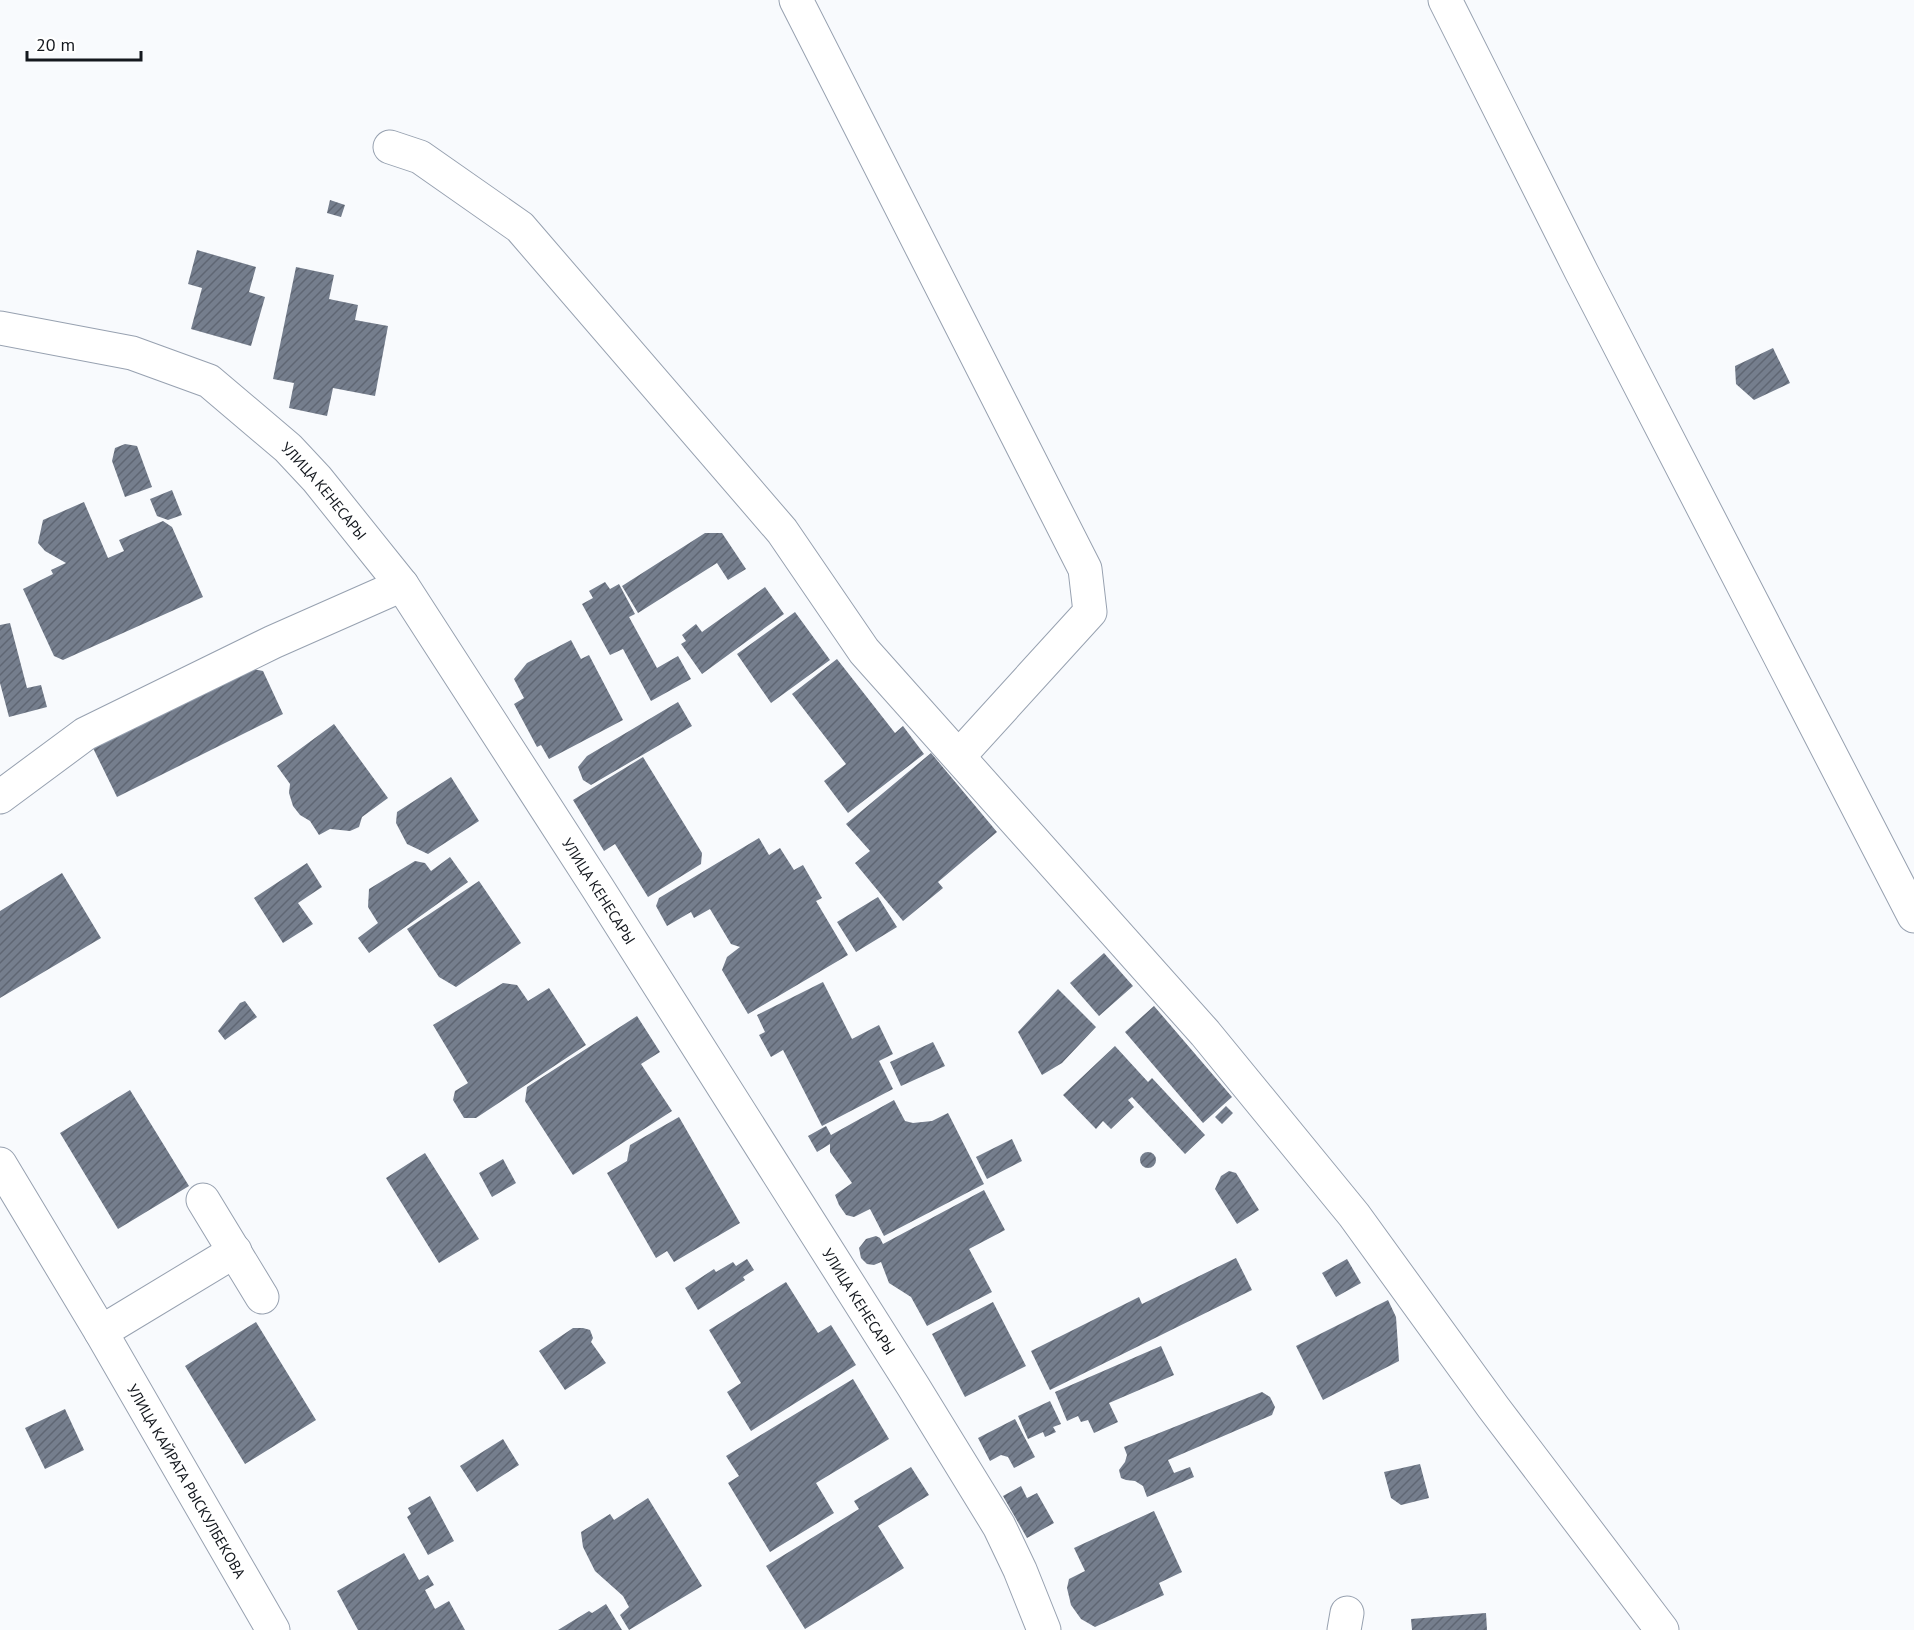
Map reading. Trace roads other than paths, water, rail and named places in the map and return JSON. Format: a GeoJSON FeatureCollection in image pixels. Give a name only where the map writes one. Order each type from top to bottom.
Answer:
{"type":"FeatureCollection","features":[{"type":"Feature","properties":{"kind":"street"},"geometry":{"type":"LineString","coordinates":[[796,0],[1084,569],[1090,612],[958,756]]}},
{"type":"Feature","properties":{"kind":"street"},"geometry":{"type":"LineString","coordinates":[[1445,0],[1582,273],[1914,916]]}},
{"type":"Feature","properties":{"kind":"street"},"geometry":{"type":"LineString","coordinates":[[390,147],[420,157],[520,227],[782,531],[864,651],[1205,1033],[1354,1215],[1493,1407],[1662,1630]]}},
{"type":"Feature","properties":{"kind":"street","name":"УЛИЦА КЕНЕСАРЫ"},"geometry":{"type":"LineString","coordinates":[[0,328],[132,352],[209,381],[254,418],[317,479],[402,585],[603,897],[972,1482],[1012,1552],[1044,1630]]}},
{"type":"Feature","properties":{"kind":"street"},"geometry":{"type":"LineString","coordinates":[[0,796],[85,734],[273,642],[402,585]]}},
{"type":"Feature","properties":{"kind":"street","name":"УЛИЦА КАЙРАТА РЫСКУЛБЕКОВА"},"geometry":{"type":"LineString","coordinates":[[0,1164],[101,1332],[273,1630]]}},
{"type":"Feature","properties":{"kind":"street"},"geometry":{"type":"LineString","coordinates":[[203,1200],[262,1297]]}},
{"type":"Feature","properties":{"kind":"street"},"geometry":{"type":"LineString","coordinates":[[101,1332],[235,1251]]}}]}
